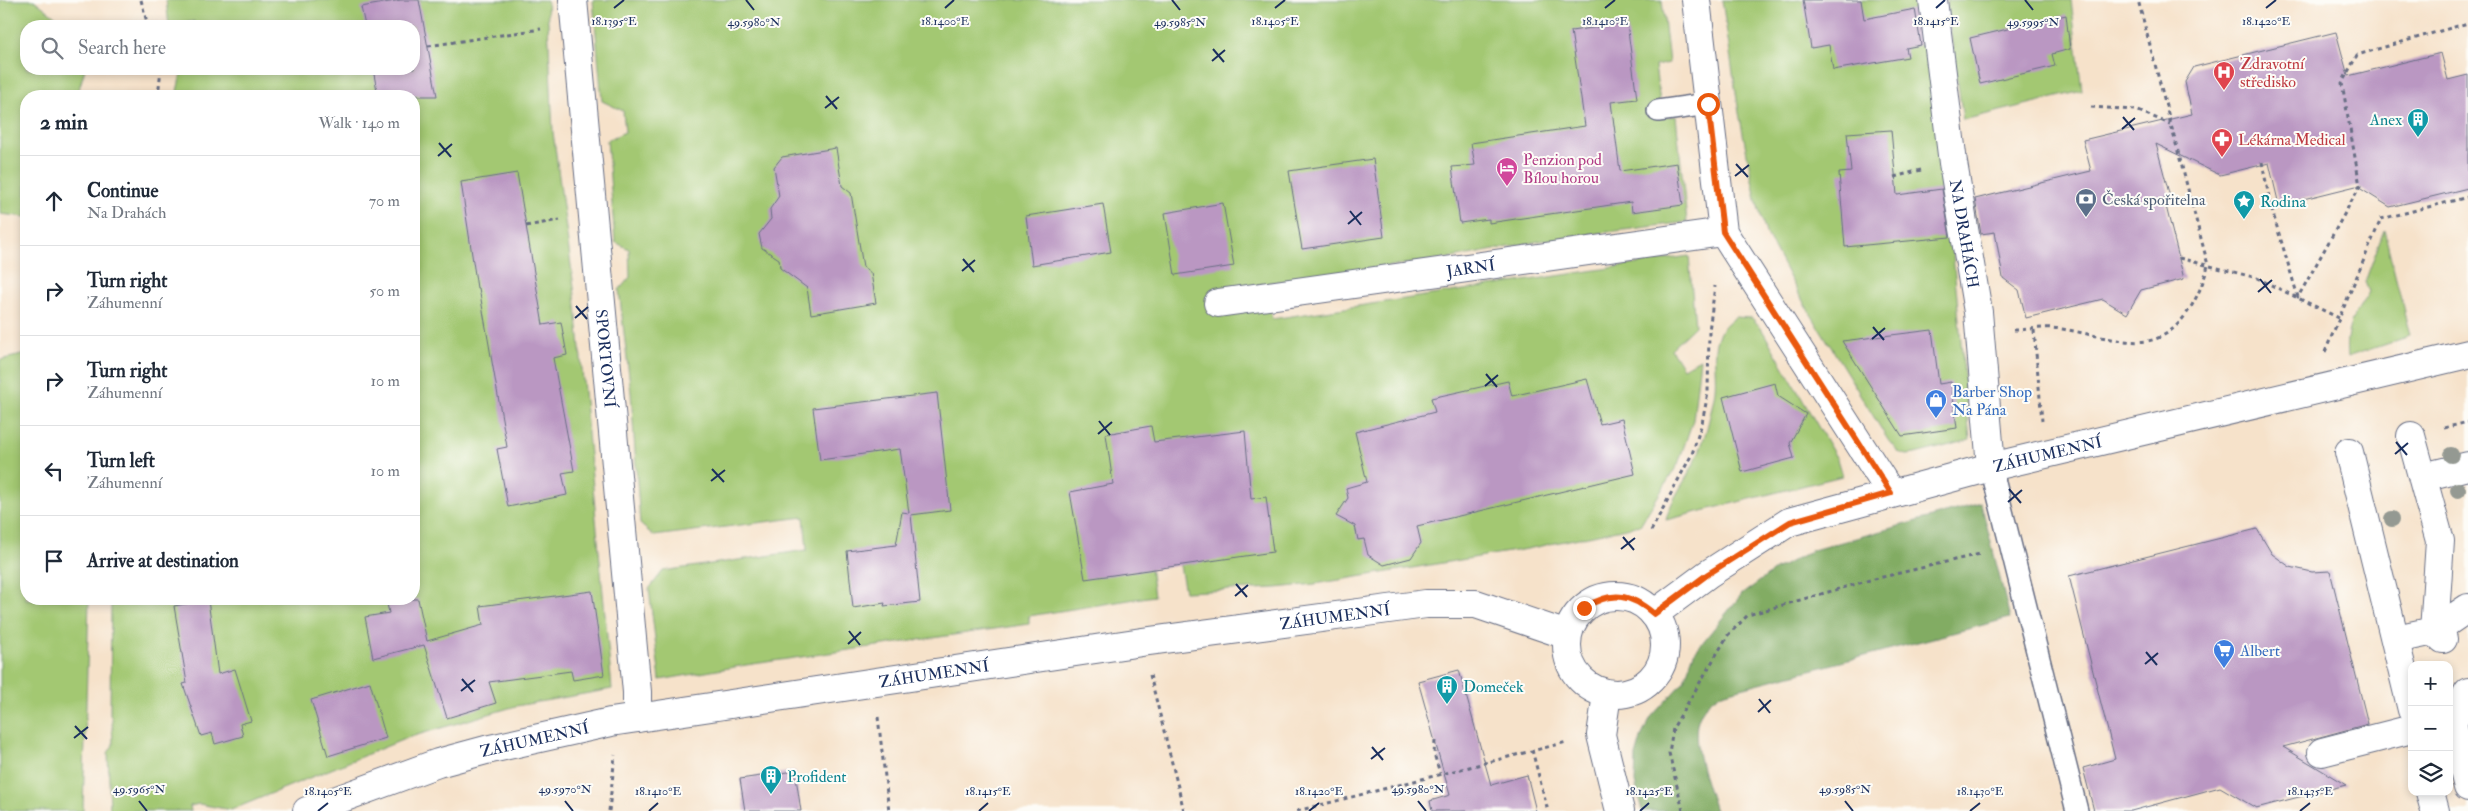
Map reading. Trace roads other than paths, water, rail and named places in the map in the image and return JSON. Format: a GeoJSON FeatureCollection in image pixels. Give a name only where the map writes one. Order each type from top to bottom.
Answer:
{"type":"FeatureCollection","features":[{"type":"Feature","properties":{"kind":"street","name":"SPORTOVNÍ"},"geometry":{"type":"LineString","coordinates":[[573,0],[637,692],[637,718]]}},
{"type":"Feature","properties":{"kind":"street"},"geometry":{"type":"LineString","coordinates":[[1696,0],[1723,232],[1891,493]]}},
{"type":"Feature","properties":{"kind":"street","name":"NA DRAHÁCH"},"geometry":{"type":"LineString","coordinates":[[1933,0],[1952,155],[1978,312],[1991,468]]}},
{"type":"Feature","properties":{"kind":"street","name":"JARNÍ"},"geometry":{"type":"LineString","coordinates":[[1218,303],[1723,232]]}},
{"type":"Feature","properties":{"kind":"street","name":"ZÁHUMENNÍ"},"geometry":{"type":"LineString","coordinates":[[1654,614],[1708,574],[1790,522],[1891,493],[1991,468],[2468,354]]}},
{"type":"Feature","properties":{"kind":"street"},"geometry":{"type":"LineString","coordinates":[[2412,436],[2440,541],[2440,637]]}},
{"type":"Feature","properties":{"kind":"street"},"geometry":{"type":"LineString","coordinates":[[2349,452],[2411,706]]}},
{"type":"Feature","properties":{"kind":"street"},"geometry":{"type":"LineString","coordinates":[[2422,477],[2468,466]]}},
{"type":"Feature","properties":{"kind":"street"},"geometry":{"type":"LineString","coordinates":[[1612,596],[1627,597],[1642,604],[1654,614],[1662,627],[1665,642],[1664,656],[1658,671],[1649,682],[1636,690],[1622,694],[1606,694],[1592,688],[1579,678],[1571,666],[1567,650],[1568,635],[1573,620],[1584,608],[1597,600],[1612,596]]}},
{"type":"Feature","properties":{"kind":"street","name":"ZÁHUMENNÍ"},"geometry":{"type":"LineString","coordinates":[[307,811],[438,763],[486,750],[637,718],[1142,642],[1426,604],[1476,604],[1568,635]]}},
{"type":"Feature","properties":{"kind":"street"},"geometry":{"type":"LineString","coordinates":[[2396,639],[2440,637],[2468,608]]}},
{"type":"Feature","properties":{"kind":"street"},"geometry":{"type":"LineString","coordinates":[[2468,692],[2452,723],[2468,787]]}},
{"type":"Feature","properties":{"kind":"street"},"geometry":{"type":"LineString","coordinates":[[1606,694],[1601,735],[1620,811]]}},
{"type":"Feature","properties":{"kind":"street"},"geometry":{"type":"LineString","coordinates":[[2322,752],[2408,730]]}},
{"type":"Feature","properties":{"kind":"street"},"geometry":{"type":"LineString","coordinates":[[2431,796],[2434,811]]}},
{"type":"Feature","properties":{"kind":"lane"},"geometry":{"type":"LineString","coordinates":[[1658,112],[1708,104]]}},
{"type":"Feature","properties":{"kind":"lane"},"geometry":{"type":"LineString","coordinates":[[1991,468],[2077,811]]}},
{"type":"Feature","properties":{"kind":"place","name":"Zdravotní středisko"},"geometry":{"type":"Point","coordinates":[2224,91]}},
{"type":"Feature","properties":{"kind":"place","name":"Anex"},"geometry":{"type":"Point","coordinates":[2418,138]}},
{"type":"Feature","properties":{"kind":"place","name":"Lékárna Medical"},"geometry":{"type":"Point","coordinates":[2222,158]}},
{"type":"Feature","properties":{"kind":"place","name":"Penzion pod Bílou horou"},"geometry":{"type":"Point","coordinates":[1507,187]}},
{"type":"Feature","properties":{"kind":"place","name":"Česká spořitelna"},"geometry":{"type":"Point","coordinates":[2086,218]}},
{"type":"Feature","properties":{"kind":"place","name":"Rodina"},"geometry":{"type":"Point","coordinates":[2244,220]}},
{"type":"Feature","properties":{"kind":"place","name":"Barber Shop Na Pána"},"geometry":{"type":"Point","coordinates":[1936,419]}},
{"type":"Feature","properties":{"kind":"place","name":"Albert"},"geometry":{"type":"Point","coordinates":[2224,669]}},
{"type":"Feature","properties":{"kind":"place","name":"Domeček"},"geometry":{"type":"Point","coordinates":[1447,705]}},
{"type":"Feature","properties":{"kind":"place","name":"Profident"},"geometry":{"type":"Point","coordinates":[771,795]}}]}
